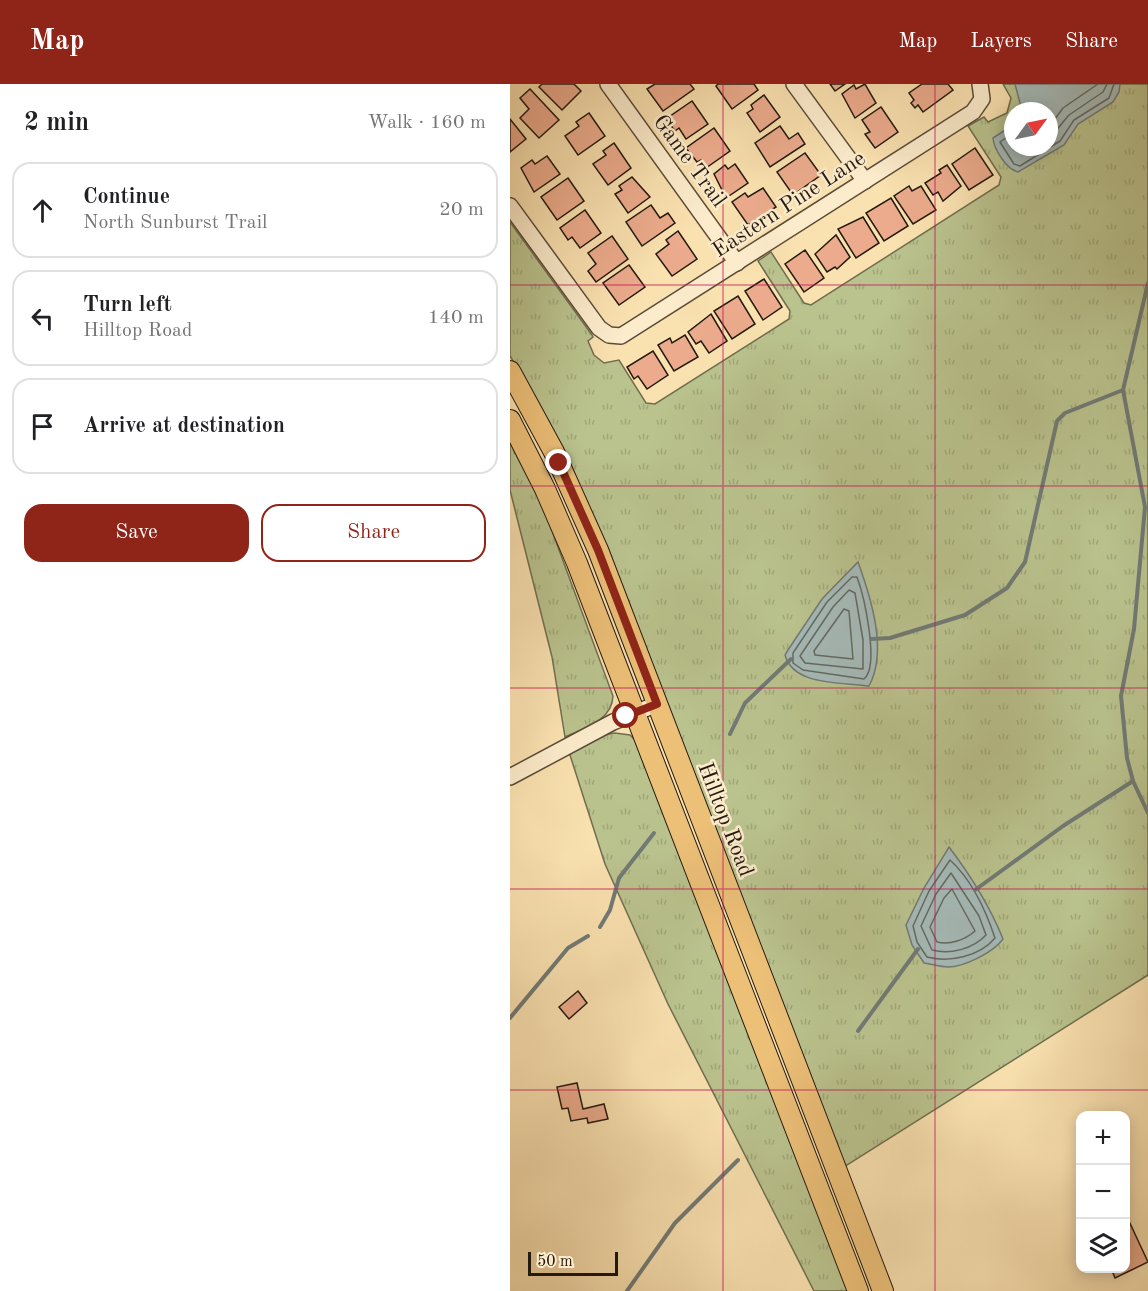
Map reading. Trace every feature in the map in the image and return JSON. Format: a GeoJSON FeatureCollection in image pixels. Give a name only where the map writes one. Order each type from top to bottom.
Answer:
{"type":"FeatureCollection","features":[{"type":"Feature","properties":{"kind":"main road","name":"Hilltop Road"},"geometry":{"type":"LineString","coordinates":[[510,371],[554,452],[582,511],[883,1291]]}},
{"type":"Feature","properties":{"kind":"main road"},"geometry":{"type":"LineString","coordinates":[[510,420],[568,541],[858,1291]]}},
{"type":"Feature","properties":{"kind":"street","name":"Game Trail"},"geometry":{"type":"LineString","coordinates":[[608,84],[737,263]]}},
{"type":"Feature","properties":{"kind":"street"},"geometry":{"type":"LineString","coordinates":[[794,84],[865,181]]}},
{"type":"Feature","properties":{"kind":"street","name":"Eastern Pine Lane"},"geometry":{"type":"LineString","coordinates":[[510,206],[611,343],[973,112],[986,94]]}},
{"type":"Feature","properties":{"kind":"street"},"geometry":{"type":"LineString","coordinates":[[510,777],[528,765],[657,704]]}},
{"type":"Feature","properties":{"kind":"green space"},"geometry":{"type":"Polygon","coordinates":[[[1003,84],[1148,84],[1148,975],[844,1167],[532,393],[510,356],[510,222],[592,335],[593,337],[588,341],[594,355],[604,363],[619,360],[646,403],[655,404],[789,319],[790,311],[758,261],[771,252],[804,303],[811,305],[999,185],[1001,177],[968,126],[984,117],[988,122],[1004,114],[1004,156],[1058,156],[1058,102],[1010,102],[1011,98],[1003,84]]]}},
{"type":"Feature","properties":{"kind":"green space"},"geometry":{"type":"Polygon","coordinates":[[[510,436],[545,512],[613,696],[608,712],[602,718],[565,737],[552,657],[510,490],[510,436]]]}},
{"type":"Feature","properties":{"kind":"green space"},"geometry":{"type":"Polygon","coordinates":[[[615,733],[630,735],[640,745],[848,1291],[814,1291],[668,1004],[605,864],[569,752],[603,735],[615,733]]]}},
{"type":"Feature","properties":{"kind":"water"},"geometry":{"type":"Polygon","coordinates":[[[1015,84],[1120,84],[1119,92],[1113,102],[1078,124],[1064,145],[1058,149],[1058,102],[1020,102],[1015,84]]]}},
{"type":"Feature","properties":{"kind":"water"},"geometry":{"type":"Polygon","coordinates":[[[1004,131],[1004,156],[1045,156],[1018,172],[1009,167],[1001,158],[993,138],[1004,131]]]}},
{"type":"Feature","properties":{"kind":"water"},"geometry":{"type":"Polygon","coordinates":[[[858,562],[876,624],[877,657],[875,672],[869,686],[833,683],[808,677],[790,665],[785,655],[822,599],[858,562]]]}},
{"type":"Feature","properties":{"kind":"water"},"geometry":{"type":"Polygon","coordinates":[[[949,847],[979,891],[1003,939],[993,949],[978,958],[955,966],[942,967],[924,963],[912,945],[906,925],[924,888],[949,847]]]}},
{"type":"Feature","properties":{"kind":"building"},"geometry":{"type":"Polygon","coordinates":[[[542,84],[574,84],[581,91],[562,110],[539,87],[542,84]]]}},
{"type":"Feature","properties":{"kind":"building"},"geometry":{"type":"Polygon","coordinates":[[[655,84],[690,84],[694,89],[663,111],[647,89],[655,84]]]}},
{"type":"Feature","properties":{"kind":"building"},"geometry":{"type":"Polygon","coordinates":[[[718,84],[754,84],[758,90],[732,109],[716,86],[718,84]]]}},
{"type":"Feature","properties":{"kind":"building"},"geometry":{"type":"Polygon","coordinates":[[[830,84],[845,84],[835,91],[830,84]]]}},
{"type":"Feature","properties":{"kind":"building"},"geometry":{"type":"Polygon","coordinates":[[[865,84],[876,103],[855,118],[842,94],[854,85],[856,89],[865,84]]]}},
{"type":"Feature","properties":{"kind":"building"},"geometry":{"type":"Polygon","coordinates":[[[922,84],[948,84],[953,90],[923,112],[918,105],[915,108],[911,103],[914,100],[909,93],[922,84]]]}},
{"type":"Feature","properties":{"kind":"building"},"geometry":{"type":"Polygon","coordinates":[[[530,89],[559,120],[539,138],[520,118],[529,109],[520,98],[530,89]]]}},
{"type":"Feature","properties":{"kind":"building"},"geometry":{"type":"Polygon","coordinates":[[[764,95],[780,117],[760,132],[747,113],[753,109],[751,105],[764,95]]]}},
{"type":"Feature","properties":{"kind":"building"},"geometry":{"type":"Polygon","coordinates":[[[692,101],[708,124],[686,139],[679,128],[675,131],[666,119],[692,101]]]}},
{"type":"Feature","properties":{"kind":"building"},"geometry":{"type":"Polygon","coordinates":[[[881,107],[898,132],[875,148],[865,134],[870,132],[862,120],[881,107]]]}},
{"type":"Feature","properties":{"kind":"building"},"geometry":{"type":"Polygon","coordinates":[[[589,113],[605,136],[578,155],[565,136],[579,126],[576,122],[589,113]]]}},
{"type":"Feature","properties":{"kind":"building"},"geometry":{"type":"Polygon","coordinates":[[[510,119],[526,139],[510,152],[510,119]]]}},
{"type":"Feature","properties":{"kind":"building"},"geometry":{"type":"Polygon","coordinates":[[[780,126],[789,139],[798,133],[805,144],[770,167],[755,143],[780,126]]]}},
{"type":"Feature","properties":{"kind":"building"},"geometry":{"type":"Polygon","coordinates":[[[714,128],[730,151],[706,168],[701,160],[697,162],[686,148],[714,128]]]}},
{"type":"Feature","properties":{"kind":"building"},"geometry":{"type":"Polygon","coordinates":[[[614,143],[631,168],[608,185],[593,164],[606,155],[603,151],[614,143]]]}},
{"type":"Feature","properties":{"kind":"building"},"geometry":{"type":"Polygon","coordinates":[[[975,148],[993,175],[969,190],[952,164],[975,148]]]}},
{"type":"Feature","properties":{"kind":"building"},"geometry":{"type":"Polygon","coordinates":[[[805,153],[821,175],[793,195],[777,172],[805,153]]]}},
{"type":"Feature","properties":{"kind":"building"},"geometry":{"type":"Polygon","coordinates":[[[547,156],[560,174],[534,192],[521,168],[532,160],[535,164],[547,156]]]}},
{"type":"Feature","properties":{"kind":"building"},"geometry":{"type":"Polygon","coordinates":[[[735,164],[748,183],[726,198],[714,174],[725,165],[728,169],[735,164]]]}},
{"type":"Feature","properties":{"kind":"building"},"geometry":{"type":"Polygon","coordinates":[[[947,165],[961,186],[943,201],[938,192],[933,195],[925,183],[941,173],[939,170],[947,165]]]}},
{"type":"Feature","properties":{"kind":"building"},"geometry":{"type":"Polygon","coordinates":[[[632,177],[650,197],[628,213],[615,194],[622,190],[619,186],[632,177]]]}},
{"type":"Feature","properties":{"kind":"building"},"geometry":{"type":"Polygon","coordinates":[[[568,178],[584,201],[557,220],[541,197],[568,178]]]}},
{"type":"Feature","properties":{"kind":"building"},"geometry":{"type":"Polygon","coordinates":[[[909,186],[912,191],[921,186],[936,210],[913,224],[894,196],[909,186]]]}},
{"type":"Feature","properties":{"kind":"building"},"geometry":{"type":"Polygon","coordinates":[[[763,188],[776,207],[748,225],[732,202],[745,193],[748,197],[763,188]]]}},
{"type":"Feature","properties":{"kind":"building"},"geometry":{"type":"Polygon","coordinates":[[[891,198],[908,226],[884,241],[866,213],[891,198]]]}},
{"type":"Feature","properties":{"kind":"building"},"geometry":{"type":"Polygon","coordinates":[[[651,205],[660,218],[668,213],[675,223],[642,246],[626,222],[651,205]]]}},
{"type":"Feature","properties":{"kind":"building"},"geometry":{"type":"Polygon","coordinates":[[[585,210],[601,233],[580,248],[572,237],[568,240],[560,228],[585,210]]]}},
{"type":"Feature","properties":{"kind":"building"},"geometry":{"type":"Polygon","coordinates":[[[863,217],[879,243],[856,258],[838,229],[863,217]]]}},
{"type":"Feature","properties":{"kind":"building"},"geometry":{"type":"Polygon","coordinates":[[[678,231],[697,259],[672,276],[656,254],[669,244],[666,240],[678,231]]]}},
{"type":"Feature","properties":{"kind":"building"},"geometry":{"type":"Polygon","coordinates":[[[836,235],[850,257],[837,269],[835,267],[827,272],[815,254],[836,235]]]}},
{"type":"Feature","properties":{"kind":"building"},"geometry":{"type":"Polygon","coordinates":[[[612,236],[628,259],[596,282],[588,271],[596,264],[588,253],[612,236]]]}},
{"type":"Feature","properties":{"kind":"building"},"geometry":{"type":"Polygon","coordinates":[[[805,250],[824,278],[804,292],[785,264],[805,250]]]}},
{"type":"Feature","properties":{"kind":"building"},"geometry":{"type":"Polygon","coordinates":[[[629,265],[645,287],[619,305],[603,283],[629,265]]]}},
{"type":"Feature","properties":{"kind":"building"},"geometry":{"type":"Polygon","coordinates":[[[764,279],[782,307],[763,320],[745,291],[764,279]]]}},
{"type":"Feature","properties":{"kind":"building"},"geometry":{"type":"Polygon","coordinates":[[[738,296],[755,324],[732,339],[714,311],[738,296]]]}},
{"type":"Feature","properties":{"kind":"building"},"geometry":{"type":"Polygon","coordinates":[[[711,314],[727,341],[709,353],[701,341],[696,344],[688,332],[711,314]]]}},
{"type":"Feature","properties":{"kind":"building"},"geometry":{"type":"Polygon","coordinates":[[[685,335],[698,357],[674,371],[658,345],[670,338],[672,343],[685,335]]]}},
{"type":"Feature","properties":{"kind":"building"},"geometry":{"type":"Polygon","coordinates":[[[653,351],[668,375],[647,389],[638,376],[634,379],[627,367],[653,351]]]}},
{"type":"Feature","properties":{"kind":"building"},"geometry":{"type":"Polygon","coordinates":[[[578,991],[587,1003],[569,1019],[559,1007],[578,991]]]}},
{"type":"Feature","properties":{"kind":"building"},"geometry":{"type":"Polygon","coordinates":[[[577,1083],[583,1109],[604,1104],[608,1119],[588,1123],[587,1118],[571,1121],[568,1108],[562,1109],[557,1087],[577,1083]]]}},
{"type":"Feature","properties":{"kind":"building"},"geometry":{"type":"Polygon","coordinates":[[[1130,1223],[1148,1262],[1130,1271],[1130,1223]]]}},
{"type":"Feature","properties":{"kind":"building"},"geometry":{"type":"Polygon","coordinates":[[[1113,1273],[1125,1273],[1115,1278],[1113,1273]]]}},
{"type":"Feature","properties":{"kind":"waterway"},"geometry":{"type":"LineString","coordinates":[[1148,283],[1123,390],[1145,507],[1134,629],[1121,696],[1127,758],[1133,781],[1148,813]]}},
{"type":"Feature","properties":{"kind":"waterway"},"geometry":{"type":"LineString","coordinates":[[871,639],[890,638],[965,615],[1007,588],[1025,562],[1057,421],[1065,413],[1123,390]]}},
{"type":"Feature","properties":{"kind":"waterway"},"geometry":{"type":"LineString","coordinates":[[730,734],[745,703],[791,659]]}},
{"type":"Feature","properties":{"kind":"waterway"},"geometry":{"type":"LineString","coordinates":[[975,890],[1063,826],[1133,781]]}},
{"type":"Feature","properties":{"kind":"waterway"},"geometry":{"type":"LineString","coordinates":[[600,927],[610,910],[619,878],[654,833]]}},
{"type":"Feature","properties":{"kind":"waterway"},"geometry":{"type":"LineString","coordinates":[[510,1018],[568,948],[588,936]]}},
{"type":"Feature","properties":{"kind":"waterway"},"geometry":{"type":"LineString","coordinates":[[858,1031],[918,949]]}},
{"type":"Feature","properties":{"kind":"waterway"},"geometry":{"type":"LineString","coordinates":[[627,1291],[675,1223],[738,1160]]}},
{"type":"Feature","properties":{"kind":"route"},"geometry":{"type":"LineString","coordinates":[[559,463],[598,550],[657,704],[626,716]]}}]}
